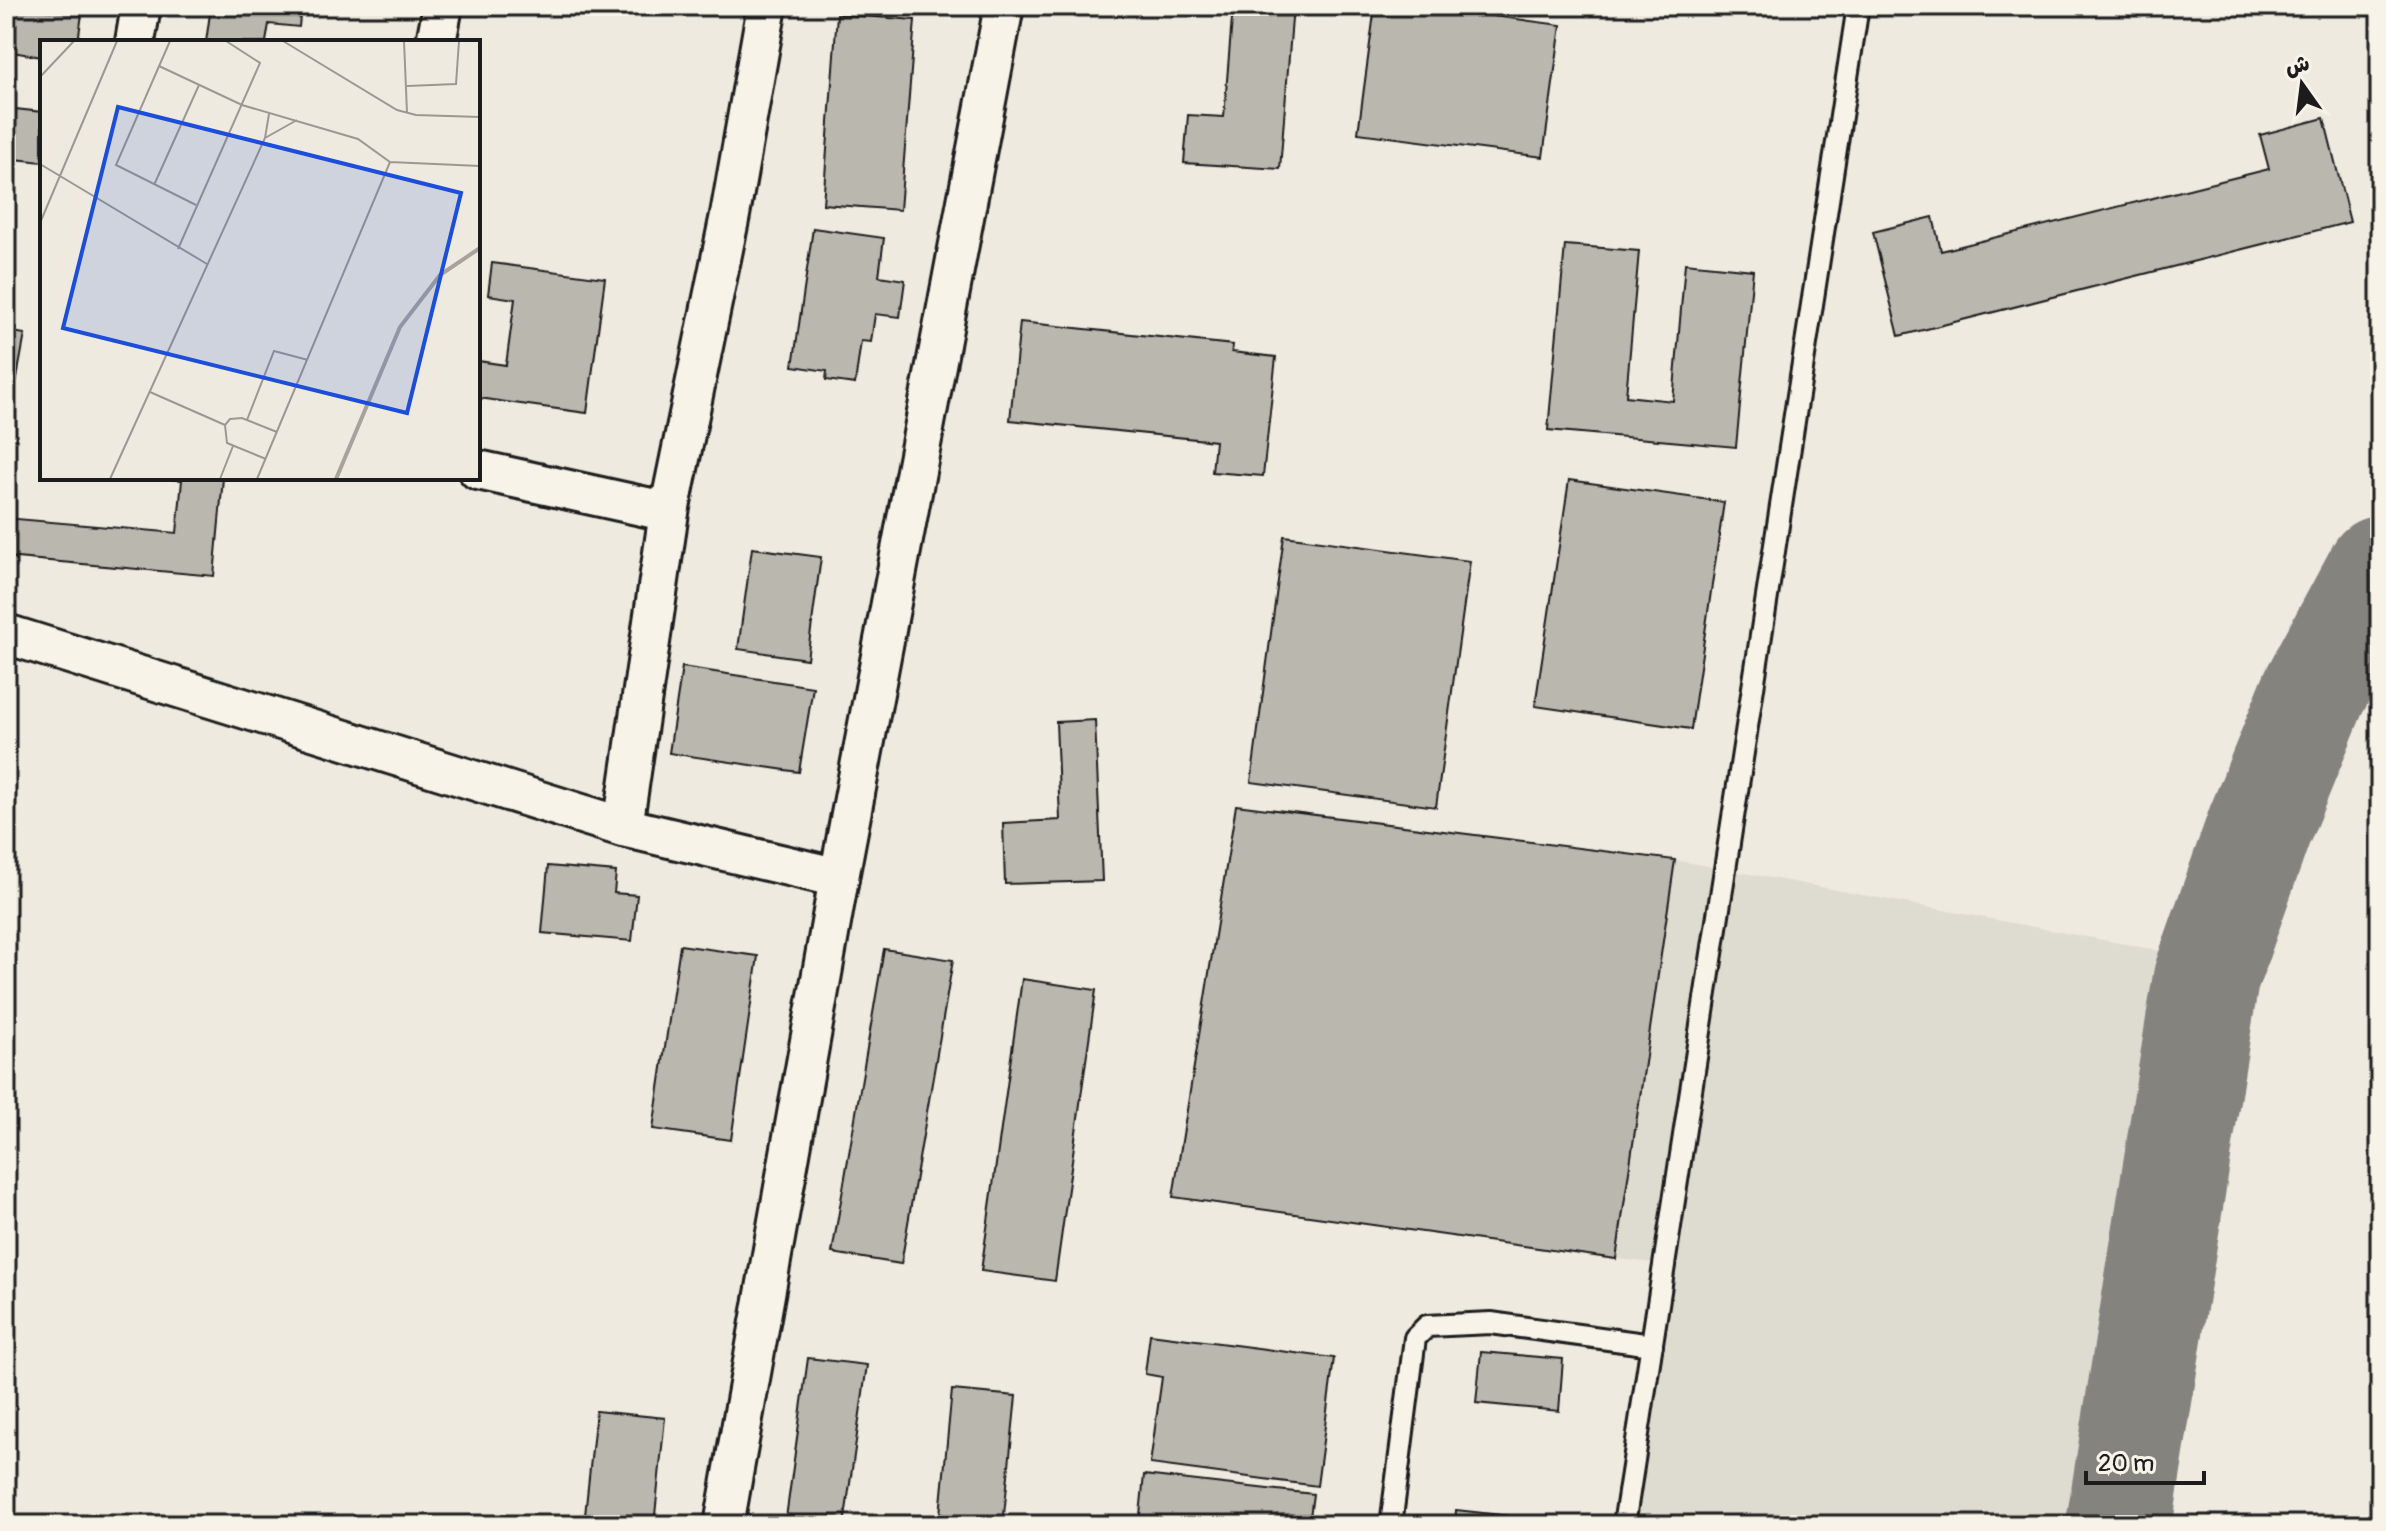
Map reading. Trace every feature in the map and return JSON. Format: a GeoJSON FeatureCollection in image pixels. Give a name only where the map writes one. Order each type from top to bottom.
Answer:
{"type":"FeatureCollection","features":[{"type":"Feature","properties":{"kind":"street"},"geometry":{"type":"LineString","coordinates":[[135,40],[141,6]]}},
{"type":"Feature","properties":{"kind":"street"},"geometry":{"type":"LineString","coordinates":[[436,40],[443,6]]}},
{"type":"Feature","properties":{"kind":"street"},"geometry":{"type":"LineString","coordinates":[[623,827],[669,512],[730,215],[767,6]]}},
{"type":"Feature","properties":{"kind":"street"},"geometry":{"type":"LineString","coordinates":[[724,1525],[839,878],[1004,6]]}},
{"type":"Feature","properties":{"kind":"street"},"geometry":{"type":"LineString","coordinates":[[480,470],[669,512]]}},
{"type":"Feature","properties":{"kind":"street"},"geometry":{"type":"LineString","coordinates":[[6,634],[623,827],[839,878]]}},
{"type":"Feature","properties":{"kind":"lane"},"geometry":{"type":"LineString","coordinates":[[1624,1525],[1858,6]]}},
{"type":"Feature","properties":{"kind":"lane"},"geometry":{"type":"LineString","coordinates":[[1391,1525],[1415,1338],[1427,1326],[1491,1323],[1652,1345]]}},
{"type":"Feature","properties":{"kind":"shaded area"},"geometry":{"type":"Polygon","coordinates":[[[1675,860],[2247,967],[2157,1525],[1623,1525],[1664,1264],[1616,1259],[1675,860]]]}},
{"type":"Feature","properties":{"kind":"building"},"geometry":{"type":"Polygon","coordinates":[[[6,6],[82,14],[78,40],[40,40],[40,57],[6,51],[6,6]]]}},
{"type":"Feature","properties":{"kind":"building"},"geometry":{"type":"Polygon","coordinates":[[[211,6],[301,6],[299,27],[269,24],[266,40],[206,40],[211,6]]]}},
{"type":"Feature","properties":{"kind":"building"},"geometry":{"type":"Polygon","coordinates":[[[1233,6],[1293,6],[1280,169],[1184,163],[1188,115],[1224,117],[1233,6]]]}},
{"type":"Feature","properties":{"kind":"building"},"geometry":{"type":"Polygon","coordinates":[[[1375,6],[1418,6],[1561,25],[1543,157],[1358,133],[1375,6]]]}},
{"type":"Feature","properties":{"kind":"building"},"geometry":{"type":"Polygon","coordinates":[[[837,14],[915,20],[900,210],[823,204],[837,14]]]}},
{"type":"Feature","properties":{"kind":"building"},"geometry":{"type":"Polygon","coordinates":[[[6,108],[40,112],[40,162],[6,158],[6,108]]]}},
{"type":"Feature","properties":{"kind":"building"},"geometry":{"type":"Polygon","coordinates":[[[2324,118],[2350,222],[1899,336],[1873,232],[1933,217],[1941,251],[2269,169],[2260,135],[2324,118]]]}},
{"type":"Feature","properties":{"kind":"building"},"geometry":{"type":"Polygon","coordinates":[[[813,228],[884,238],[879,276],[905,280],[900,317],[875,314],[871,342],[861,341],[855,384],[826,380],[827,371],[793,366],[813,228]]]}},
{"type":"Feature","properties":{"kind":"building"},"geometry":{"type":"Polygon","coordinates":[[[1565,245],[1639,251],[1626,396],[1673,401],[1685,263],[1753,270],[1736,447],[1548,430],[1565,245]]]}},
{"type":"Feature","properties":{"kind":"building"},"geometry":{"type":"Polygon","coordinates":[[[492,263],[605,278],[587,413],[480,398],[480,361],[506,365],[515,299],[488,295],[492,263]]]}},
{"type":"Feature","properties":{"kind":"building"},"geometry":{"type":"Polygon","coordinates":[[[1020,322],[1233,345],[1232,352],[1276,357],[1263,476],[1212,472],[1215,441],[1010,420],[1020,322]]]}},
{"type":"Feature","properties":{"kind":"building"},"geometry":{"type":"Polygon","coordinates":[[[6,331],[25,334],[16,383],[6,381],[6,331]]]}},
{"type":"Feature","properties":{"kind":"building"},"geometry":{"type":"Polygon","coordinates":[[[182,480],[223,480],[214,576],[6,557],[6,518],[177,533],[182,480]]]}},
{"type":"Feature","properties":{"kind":"building"},"geometry":{"type":"Polygon","coordinates":[[[1569,480],[1724,502],[1691,729],[1535,706],[1569,480]]]}},
{"type":"Feature","properties":{"kind":"building"},"geometry":{"type":"Polygon","coordinates":[[[1284,536],[1470,561],[1436,807],[1251,782],[1284,536]]]}},
{"type":"Feature","properties":{"kind":"building"},"geometry":{"type":"Polygon","coordinates":[[[752,548],[821,557],[807,659],[738,649],[752,548]]]}},
{"type":"Feature","properties":{"kind":"building"},"geometry":{"type":"Polygon","coordinates":[[[682,667],[813,687],[799,772],[669,753],[682,667]]]}},
{"type":"Feature","properties":{"kind":"building"},"geometry":{"type":"Polygon","coordinates":[[[1095,720],[1102,881],[1005,884],[1003,823],[1060,820],[1056,722],[1095,720]]]}},
{"type":"Feature","properties":{"kind":"building"},"geometry":{"type":"Polygon","coordinates":[[[1236,805],[1675,860],[1616,1259],[1173,1197],[1236,805]]]}},
{"type":"Feature","properties":{"kind":"building"},"geometry":{"type":"Polygon","coordinates":[[[548,866],[616,872],[614,893],[637,895],[632,941],[542,933],[548,866]]]}},
{"type":"Feature","properties":{"kind":"building"},"geometry":{"type":"Polygon","coordinates":[[[680,945],[758,956],[731,1140],[653,1129],[680,945]]]}},
{"type":"Feature","properties":{"kind":"building"},"geometry":{"type":"Polygon","coordinates":[[[884,949],[953,960],[901,1264],[832,1253],[884,949]]]}},
{"type":"Feature","properties":{"kind":"building"},"geometry":{"type":"Polygon","coordinates":[[[1022,979],[1096,990],[1055,1281],[981,1271],[1022,979]]]}},
{"type":"Feature","properties":{"kind":"building"},"geometry":{"type":"Polygon","coordinates":[[[1150,1334],[1334,1358],[1317,1486],[1150,1464],[1162,1377],[1145,1374],[1150,1334]]]}},
{"type":"Feature","properties":{"kind":"building"},"geometry":{"type":"Polygon","coordinates":[[[1481,1352],[1563,1359],[1559,1411],[1476,1403],[1481,1352]]]}},
{"type":"Feature","properties":{"kind":"building"},"geometry":{"type":"Polygon","coordinates":[[[808,1358],[867,1365],[844,1525],[785,1525],[808,1358]]]}},
{"type":"Feature","properties":{"kind":"building"},"geometry":{"type":"Polygon","coordinates":[[[952,1390],[1016,1396],[1003,1525],[939,1525],[952,1390]]]}},
{"type":"Feature","properties":{"kind":"building"},"geometry":{"type":"Polygon","coordinates":[[[596,1411],[665,1418],[654,1525],[584,1525],[596,1411]]]}},
{"type":"Feature","properties":{"kind":"building"},"geometry":{"type":"Polygon","coordinates":[[[1144,1475],[1313,1494],[1309,1525],[1139,1525],[1144,1475]]]}},
{"type":"Feature","properties":{"kind":"building"},"geometry":{"type":"Polygon","coordinates":[[[1456,1510],[1564,1522],[1564,1525],[1455,1525],[1456,1510]]]}},
{"type":"Feature","properties":{"kind":"taxiway"},"geometry":{"type":"LineString","coordinates":[[2119,1525],[2206,978],[2259,827],[2314,692],[2380,569]]}}]}
